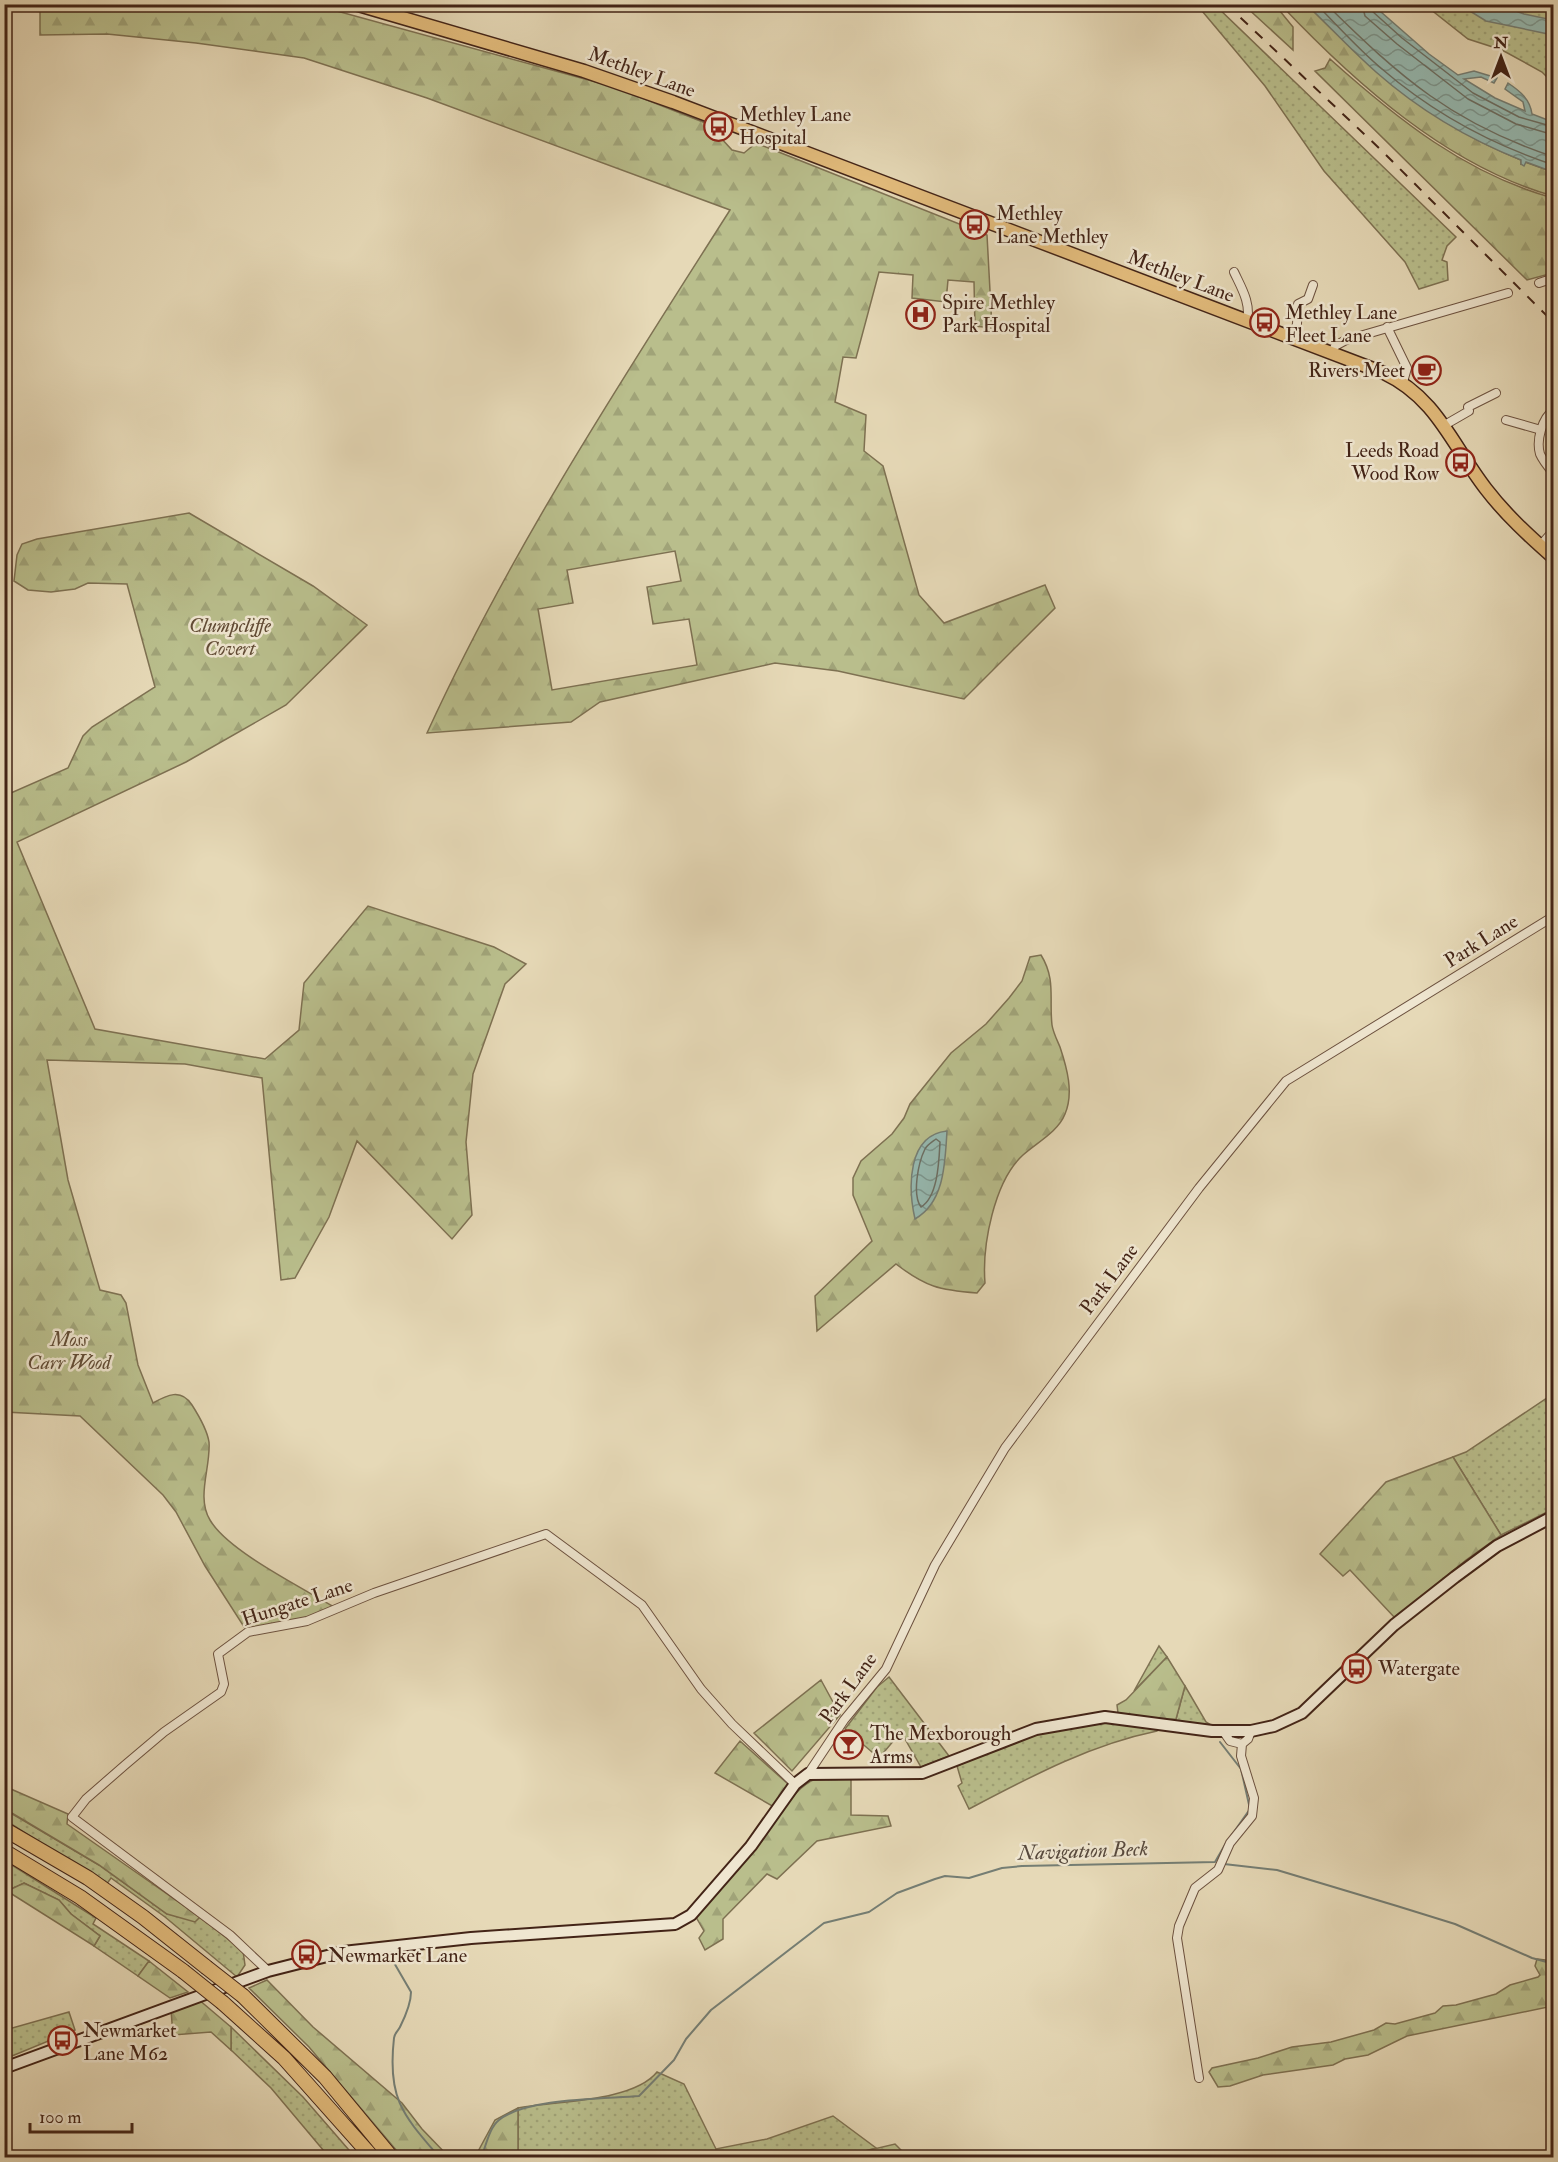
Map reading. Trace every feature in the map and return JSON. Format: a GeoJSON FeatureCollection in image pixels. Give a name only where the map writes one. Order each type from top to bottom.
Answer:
{"type":"FeatureCollection","features":[{"type":"Feature","properties":{"kind":"highway"},"geometry":{"type":"LineString","coordinates":[[4,1829],[88,1878],[143,1917],[243,1996],[326,2077],[392,2157]]}},
{"type":"Feature","properties":{"kind":"highway"},"geometry":{"type":"LineString","coordinates":[[4,1851],[80,1897],[183,1971],[223,2003],[284,2058],[374,2157]]}},
{"type":"Feature","properties":{"kind":"main road","name":"Methley Lane"},"geometry":{"type":"LineString","coordinates":[[355,4],[584,71],[673,102],[1403,382]]}},
{"type":"Feature","properties":{"kind":"main road"},"geometry":{"type":"LineString","coordinates":[[1403,382],[1418,393],[1485,489],[1522,531],[1554,558]]}},
{"type":"Feature","properties":{"kind":"main road"},"geometry":{"type":"LineString","coordinates":[[4,2068],[268,1971],[343,1952],[471,1938],[675,1924],[691,1915],[751,1846],[795,1784],[808,1774],[922,1773],[1036,1729],[1105,1717],[1223,1731],[1251,1731],[1274,1726],[1302,1713],[1414,1609],[1497,1546],[1554,1516]]}},
{"type":"Feature","properties":{"kind":"street"},"geometry":{"type":"LineString","coordinates":[[1234,272],[1246,297],[1249,312],[1247,322]]}},
{"type":"Feature","properties":{"kind":"street"},"geometry":{"type":"LineString","coordinates":[[1539,283],[1554,278]]}},
{"type":"Feature","properties":{"kind":"street"},"geometry":{"type":"LineString","coordinates":[[1292,339],[1297,324],[1296,308],[1298,304],[1308,299],[1313,285]]}},
{"type":"Feature","properties":{"kind":"street"},"geometry":{"type":"LineString","coordinates":[[1332,353],[1335,346],[1346,340],[1508,293]]}},
{"type":"Feature","properties":{"kind":"street"},"geometry":{"type":"LineString","coordinates":[[1387,327],[1407,368],[1403,382]]}},
{"type":"Feature","properties":{"kind":"street"},"geometry":{"type":"LineString","coordinates":[[1443,426],[1468,411],[1468,407],[1496,393]]}},
{"type":"Feature","properties":{"kind":"street"},"geometry":{"type":"LineString","coordinates":[[1554,410],[1547,415],[1541,430],[1540,453],[1554,474]]}},
{"type":"Feature","properties":{"kind":"street"},"geometry":{"type":"LineString","coordinates":[[1506,420],[1541,430]]}},
{"type":"Feature","properties":{"kind":"street"},"geometry":{"type":"LineString","coordinates":[[1540,546],[1554,530]]}},
{"type":"Feature","properties":{"kind":"street","name":"Park Lane"},"geometry":{"type":"LineString","coordinates":[[808,1774],[844,1720],[886,1669],[935,1565],[1005,1448],[1199,1188],[1286,1081],[1554,916]]}},
{"type":"Feature","properties":{"kind":"street","name":"Hungate Lane"},"geometry":{"type":"LineString","coordinates":[[268,1971],[230,1935],[72,1817],[86,1798],[164,1732],[221,1692],[224,1684],[218,1654],[248,1632],[307,1621],[374,1593],[546,1534],[642,1605],[701,1689],[732,1724],[795,1784]]}},
{"type":"Feature","properties":{"kind":"street"},"geometry":{"type":"LineString","coordinates":[[1223,1731],[1230,1741],[1242,1744]]}},
{"type":"Feature","properties":{"kind":"street"},"geometry":{"type":"LineString","coordinates":[[1199,2078],[1184,1970],[1177,1938],[1179,1926],[1195,1888],[1218,1870],[1230,1843],[1252,1816],[1254,1798],[1241,1756],[1242,1744],[1248,1739],[1251,1731]]}},
{"type":"Feature","properties":{"kind":"green space"},"geometry":{"type":"Polygon","coordinates":[[[40,5],[315,5],[614,87],[708,124],[732,150],[744,153],[756,143],[987,235],[992,328],[975,326],[974,282],[948,280],[946,302],[912,298],[913,275],[879,272],[856,358],[843,357],[835,402],[866,415],[864,451],[883,466],[919,595],[944,623],[1045,585],[1055,608],[964,699],[838,671],[775,663],[600,702],[571,722],[427,733],[531,531],[730,210],[427,98],[304,58],[196,43],[107,34],[40,35],[40,5]],[[675,551],[567,570],[573,603],[538,609],[552,690],[697,665],[689,619],[653,624],[647,587],[681,581],[675,551]]]}},
{"type":"Feature","properties":{"kind":"green space"},"geometry":{"type":"Polygon","coordinates":[[[1197,5],[1215,5],[1456,237],[1447,246],[1442,260],[1447,262],[1448,280],[1419,289],[1405,262],[1324,171],[1265,86],[1197,5]]]}},
{"type":"Feature","properties":{"kind":"green space"},"geometry":{"type":"Polygon","coordinates":[[[1244,5],[1275,5],[1293,27],[1293,50],[1244,5]]]}},
{"type":"Feature","properties":{"kind":"green space"},"geometry":{"type":"Polygon","coordinates":[[[1281,5],[1307,5],[1381,74],[1431,112],[1488,145],[1521,160],[1521,164],[1525,162],[1553,172],[1553,196],[1514,182],[1440,143],[1372,92],[1340,64],[1281,5]]]}},
{"type":"Feature","properties":{"kind":"green space"},"geometry":{"type":"Polygon","coordinates":[[[1425,5],[1553,5],[1553,83],[1542,72],[1502,50],[1468,39],[1425,5]]]}},
{"type":"Feature","properties":{"kind":"green space"},"geometry":{"type":"Polygon","coordinates":[[[1330,59],[1381,103],[1434,142],[1491,175],[1553,198],[1553,273],[1527,280],[1315,71],[1325,68],[1330,59]]]}},
{"type":"Feature","properties":{"kind":"green space"},"geometry":{"type":"Polygon","coordinates":[[[189,513],[313,586],[367,625],[286,705],[186,762],[17,842],[95,1029],[265,1059],[299,1030],[304,983],[368,906],[494,947],[526,964],[505,984],[473,1074],[466,1142],[472,1215],[452,1239],[357,1141],[329,1217],[295,1278],[281,1280],[262,1078],[185,1064],[47,1060],[68,1180],[100,1290],[121,1295],[126,1303],[138,1365],[153,1403],[169,1396],[183,1396],[192,1405],[202,1423],[209,1442],[204,1502],[210,1520],[219,1532],[248,1556],[334,1607],[303,1619],[246,1630],[205,1566],[176,1512],[163,1495],[80,1416],[5,1412],[4,796],[68,768],[83,736],[92,727],[155,687],[127,584],[88,583],[75,589],[51,592],[28,590],[14,581],[17,555],[22,544],[37,539],[189,513]]]}},
{"type":"Feature","properties":{"kind":"green space"},"geometry":{"type":"Polygon","coordinates":[[[1041,955],[1049,972],[1053,1028],[1067,1072],[1068,1106],[1057,1126],[1023,1155],[1004,1181],[997,1197],[988,1233],[985,1283],[977,1293],[943,1289],[916,1278],[896,1264],[817,1331],[815,1296],[872,1241],[853,1195],[853,1178],[861,1161],[892,1134],[904,1118],[910,1104],[951,1053],[986,1024],[1009,998],[1022,981],[1030,957],[1041,955]]]}},
{"type":"Feature","properties":{"kind":"green space"},"geometry":{"type":"Polygon","coordinates":[[[1553,1394],[1553,1509],[1501,1535],[1453,1457],[1466,1452],[1553,1394]]]}},
{"type":"Feature","properties":{"kind":"green space"},"geometry":{"type":"Polygon","coordinates":[[[1453,1457],[1501,1535],[1466,1560],[1395,1618],[1350,1570],[1343,1576],[1320,1554],[1386,1482],[1453,1457]]]}},
{"type":"Feature","properties":{"kind":"green space"},"geometry":{"type":"Polygon","coordinates":[[[1159,1646],[1167,1657],[1134,1691],[1159,1646]]]}},
{"type":"Feature","properties":{"kind":"green space"},"geometry":{"type":"Polygon","coordinates":[[[1167,1657],[1185,1686],[1176,1719],[1160,1720],[1118,1713],[1117,1705],[1126,1700],[1167,1657]]]}},
{"type":"Feature","properties":{"kind":"green space"},"geometry":{"type":"Polygon","coordinates":[[[889,1677],[949,1756],[921,1767],[901,1732],[879,1758],[845,1729],[877,1687],[889,1677]]]}},
{"type":"Feature","properties":{"kind":"green space"},"geometry":{"type":"Polygon","coordinates":[[[821,1680],[840,1715],[792,1771],[754,1733],[821,1680]]]}},
{"type":"Feature","properties":{"kind":"green space"},"geometry":{"type":"Polygon","coordinates":[[[1185,1686],[1206,1722],[1214,1727],[1161,1720],[1176,1719],[1185,1686]]]}},
{"type":"Feature","properties":{"kind":"green space"},"geometry":{"type":"Polygon","coordinates":[[[1104,1721],[1157,1728],[1157,1731],[1084,1753],[969,1809],[958,1786],[962,1783],[957,1766],[1026,1736],[1104,1721]]]}},
{"type":"Feature","properties":{"kind":"green space"},"geometry":{"type":"Polygon","coordinates":[[[740,1741],[788,1784],[774,1807],[715,1773],[740,1741]]]}},
{"type":"Feature","properties":{"kind":"green space"},"geometry":{"type":"Polygon","coordinates":[[[817,1778],[851,1779],[851,1815],[888,1816],[891,1826],[817,1841],[777,1879],[767,1874],[723,1919],[723,1939],[705,1950],[699,1938],[704,1931],[696,1917],[767,1832],[795,1794],[817,1778]]]}},
{"type":"Feature","properties":{"kind":"green space"},"geometry":{"type":"Polygon","coordinates":[[[4,1786],[68,1814],[67,1824],[200,1917],[195,1922],[167,1914],[99,1865],[5,1809],[4,1786]]]}},
{"type":"Feature","properties":{"kind":"green space"},"geometry":{"type":"Polygon","coordinates":[[[4,1809],[99,1865],[167,1914],[200,1917],[243,1951],[245,1965],[237,1977],[165,1917],[111,1878],[106,1885],[5,1820],[4,1809]]]}},
{"type":"Feature","properties":{"kind":"green space"},"geometry":{"type":"Polygon","coordinates":[[[4,1860],[96,1918],[93,1924],[149,1961],[138,1976],[94,1946],[100,1936],[71,1914],[59,1900],[24,1883],[7,1891],[4,1860]]]}},
{"type":"Feature","properties":{"kind":"green space"},"geometry":{"type":"Polygon","coordinates":[[[24,1883],[59,1900],[71,1914],[100,1936],[94,1946],[7,1891],[24,1883]]]}},
{"type":"Feature","properties":{"kind":"green space"},"geometry":{"type":"Polygon","coordinates":[[[1537,1959],[1553,1961],[1553,2006],[1407,2036],[1368,2055],[1345,2059],[1333,2065],[1263,2075],[1230,2086],[1218,2087],[1209,2072],[1212,2068],[1258,2058],[1292,2047],[1331,2042],[1374,2030],[1386,2023],[1395,2024],[1435,2013],[1443,2006],[1456,2005],[1496,1994],[1510,1985],[1538,1977],[1540,1975],[1535,1966],[1537,1959]]]}},
{"type":"Feature","properties":{"kind":"green space"},"geometry":{"type":"Polygon","coordinates":[[[149,1961],[188,1992],[170,1998],[138,1976],[149,1961]]]}},
{"type":"Feature","properties":{"kind":"green space"},"geometry":{"type":"Polygon","coordinates":[[[267,1980],[313,2027],[402,2103],[422,2129],[449,2157],[402,2157],[309,2047],[249,1988],[267,1980]]]}},
{"type":"Feature","properties":{"kind":"green space"},"geometry":{"type":"Polygon","coordinates":[[[198,1999],[231,2027],[231,2050],[211,2032],[173,2035],[171,2010],[198,1999]]]}},
{"type":"Feature","properties":{"kind":"green space"},"geometry":{"type":"Polygon","coordinates":[[[69,2012],[75,2030],[12,2056],[5,2040],[5,2030],[69,2012]]]}},
{"type":"Feature","properties":{"kind":"green space"},"geometry":{"type":"Polygon","coordinates":[[[231,2027],[303,2097],[355,2157],[329,2157],[271,2088],[231,2050],[231,2027]]]}},
{"type":"Feature","properties":{"kind":"green space"},"geometry":{"type":"Polygon","coordinates":[[[657,2072],[684,2084],[716,2149],[767,2139],[833,2116],[876,2148],[840,2158],[518,2157],[518,2108],[612,2095],[646,2082],[657,2072]]]}},
{"type":"Feature","properties":{"kind":"green space"},"geometry":{"type":"Polygon","coordinates":[[[518,2108],[518,2157],[475,2157],[495,2120],[518,2108]]]}},
{"type":"Feature","properties":{"kind":"green space"},"geometry":{"type":"Polygon","coordinates":[[[895,2144],[904,2153],[888,2157],[840,2157],[895,2144]]]}},
{"type":"Feature","properties":{"kind":"water"},"geometry":{"type":"Polygon","coordinates":[[[1307,5],[1373,5],[1429,54],[1458,75],[1474,71],[1497,78],[1494,83],[1481,77],[1464,79],[1495,98],[1525,111],[1523,102],[1505,89],[1508,83],[1517,89],[1529,104],[1532,114],[1553,122],[1553,172],[1526,162],[1524,166],[1521,160],[1463,133],[1409,99],[1358,56],[1307,5]]]}},
{"type":"Feature","properties":{"kind":"water"},"geometry":{"type":"Polygon","coordinates":[[[1460,5],[1499,5],[1524,14],[1553,20],[1553,35],[1486,21],[1460,5]]]}},
{"type":"Feature","properties":{"kind":"water"},"geometry":{"type":"Polygon","coordinates":[[[947,1131],[944,1168],[938,1192],[925,1212],[915,1219],[911,1193],[913,1165],[917,1152],[924,1142],[934,1135],[947,1131]]]}},
{"type":"Feature","properties":{"kind":"waterway","name":"Navigation Beck"},"geometry":{"type":"LineString","coordinates":[[1220,1742],[1241,1769],[1250,1809],[1231,1836]]}},
{"type":"Feature","properties":{"kind":"waterway"},"geometry":{"type":"LineString","coordinates":[[481,2158],[496,2123],[511,2113],[527,2107],[566,2101],[639,2096],[674,2060],[686,2039],[711,2010],[824,1923],[869,1912],[897,1893],[945,1876],[969,1878],[1002,1868],[1022,1866],[1215,1862],[1226,1843]]}},
{"type":"Feature","properties":{"kind":"waterway"},"geometry":{"type":"LineString","coordinates":[[1224,1864],[1277,1870],[1397,1906],[1455,1924],[1532,1958],[1554,1964]]}},
{"type":"Feature","properties":{"kind":"waterway"},"geometry":{"type":"LineString","coordinates":[[393,1961],[411,1992],[406,2014],[394,2037],[392,2059],[396,2091],[407,2117],[440,2158]]}},
{"type":"Feature","properties":{"kind":"railway"},"geometry":{"type":"LineString","coordinates":[[1226,4],[1380,149],[1554,323]]}},
{"type":"Feature","properties":{"kind":"place","name":"Methley Lane Hospital"},"geometry":{"type":"Point","coordinates":[718,126]}},
{"type":"Feature","properties":{"kind":"place","name":"Methley Lane Methley"},"geometry":{"type":"Point","coordinates":[975,224]}},
{"type":"Feature","properties":{"kind":"place","name":"Spire Methley Park Hospital"},"geometry":{"type":"Point","coordinates":[921,314]}},
{"type":"Feature","properties":{"kind":"place","name":"Methley Lane Fleet Lane"},"geometry":{"type":"Point","coordinates":[1264,323]}},
{"type":"Feature","properties":{"kind":"place","name":"Rivers Meet"},"geometry":{"type":"Point","coordinates":[1426,370]}},
{"type":"Feature","properties":{"kind":"place","name":"Leeds Road Wood Row"},"geometry":{"type":"Point","coordinates":[1460,462]}},
{"type":"Feature","properties":{"kind":"place","name":"Watergate"},"geometry":{"type":"Point","coordinates":[1357,1668]}},
{"type":"Feature","properties":{"kind":"place","name":"The Mexborough Arms"},"geometry":{"type":"Point","coordinates":[849,1745]}},
{"type":"Feature","properties":{"kind":"place","name":"Newmarket Lane"},"geometry":{"type":"Point","coordinates":[307,1955]}},
{"type":"Feature","properties":{"kind":"place","name":"Newmarket Lane M62"},"geometry":{"type":"Point","coordinates":[62,2041]}},
{"type":"Feature","properties":{"kind":"park label","name":"Clumpcliffe Covert"},"geometry":{"type":"Point","coordinates":[230,636]}},
{"type":"Feature","properties":{"kind":"park label","name":"Moss Carr Wood"},"geometry":{"type":"Point","coordinates":[69,1350]}}]}
